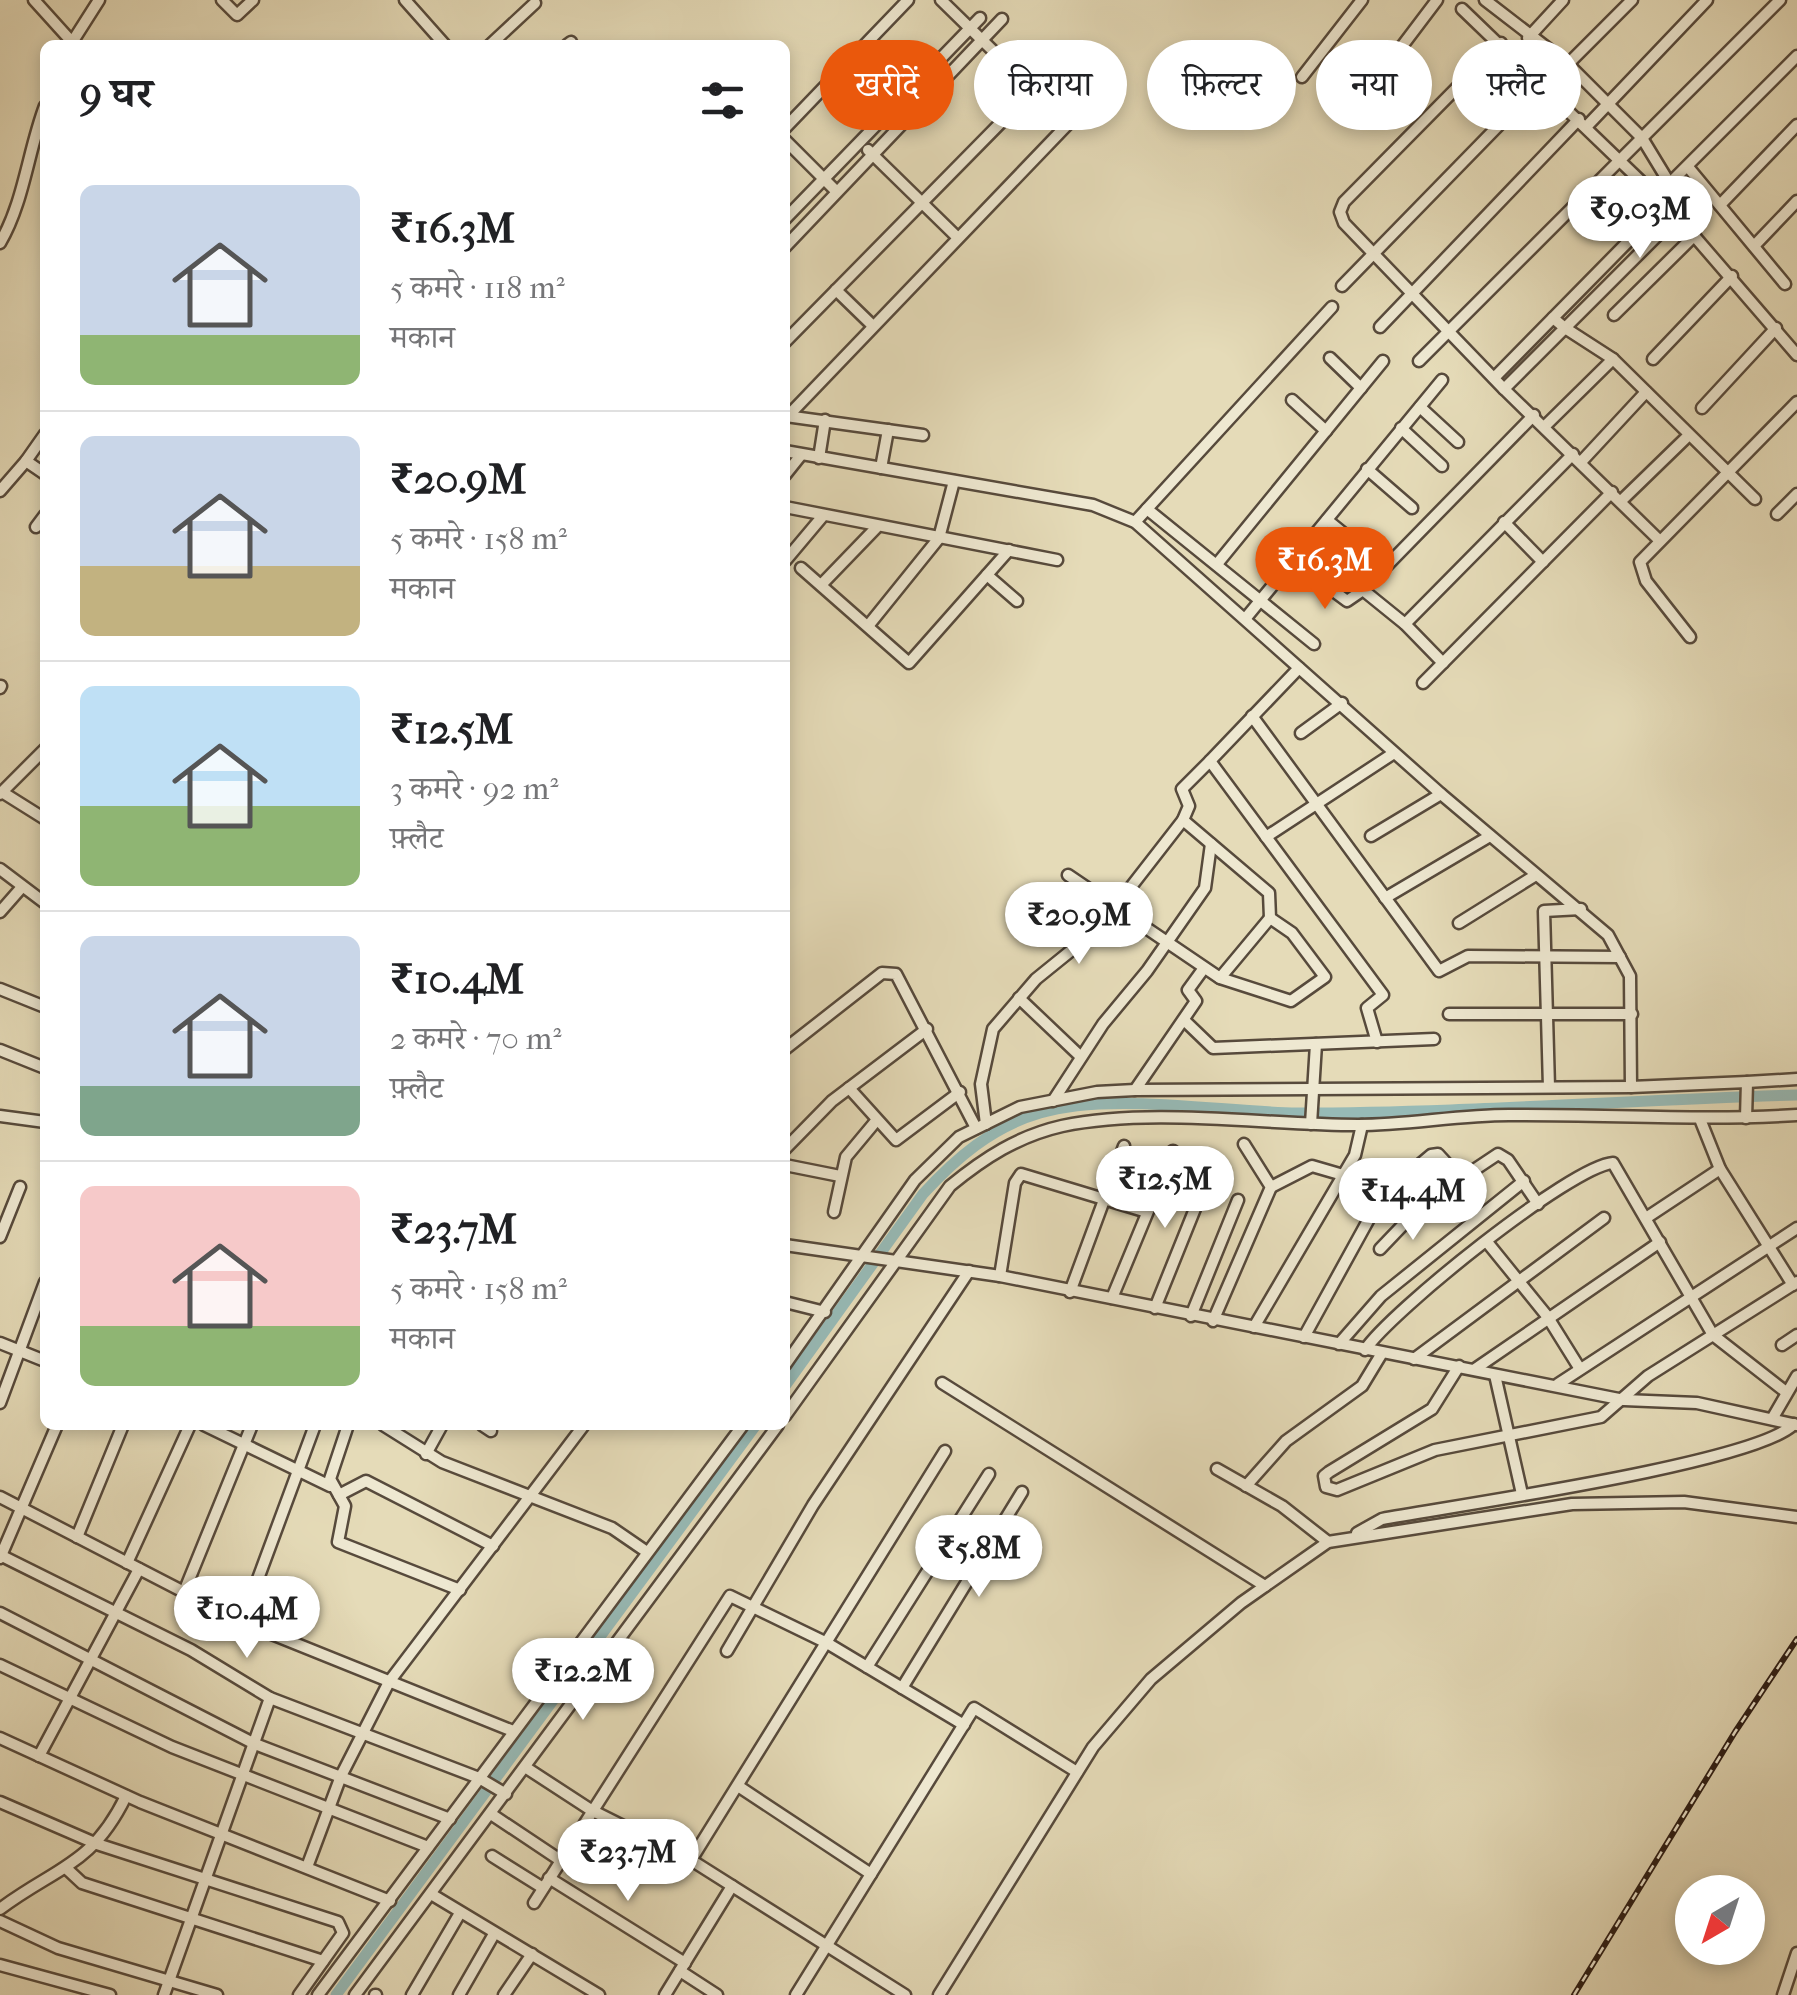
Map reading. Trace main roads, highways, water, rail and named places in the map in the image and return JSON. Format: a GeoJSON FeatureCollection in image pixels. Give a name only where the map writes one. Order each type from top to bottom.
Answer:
{"type":"FeatureCollection","features":[{"type":"Feature","properties":{"kind":"waterway"},"geometry":{"type":"LineString","coordinates":[[790,1379],[923,1194],[976,1145],[1006,1126],[1040,1113],[1099,1104],[1297,1113],[1797,1095]]}},
{"type":"Feature","properties":{"kind":"waterway"},"geometry":{"type":"LineString","coordinates":[[336,1995],[752,1430]]}},
{"type":"Feature","properties":{"kind":"railway"},"geometry":{"type":"LineString","coordinates":[[1574,1995],[1735,1732],[1797,1639]]}}]}
